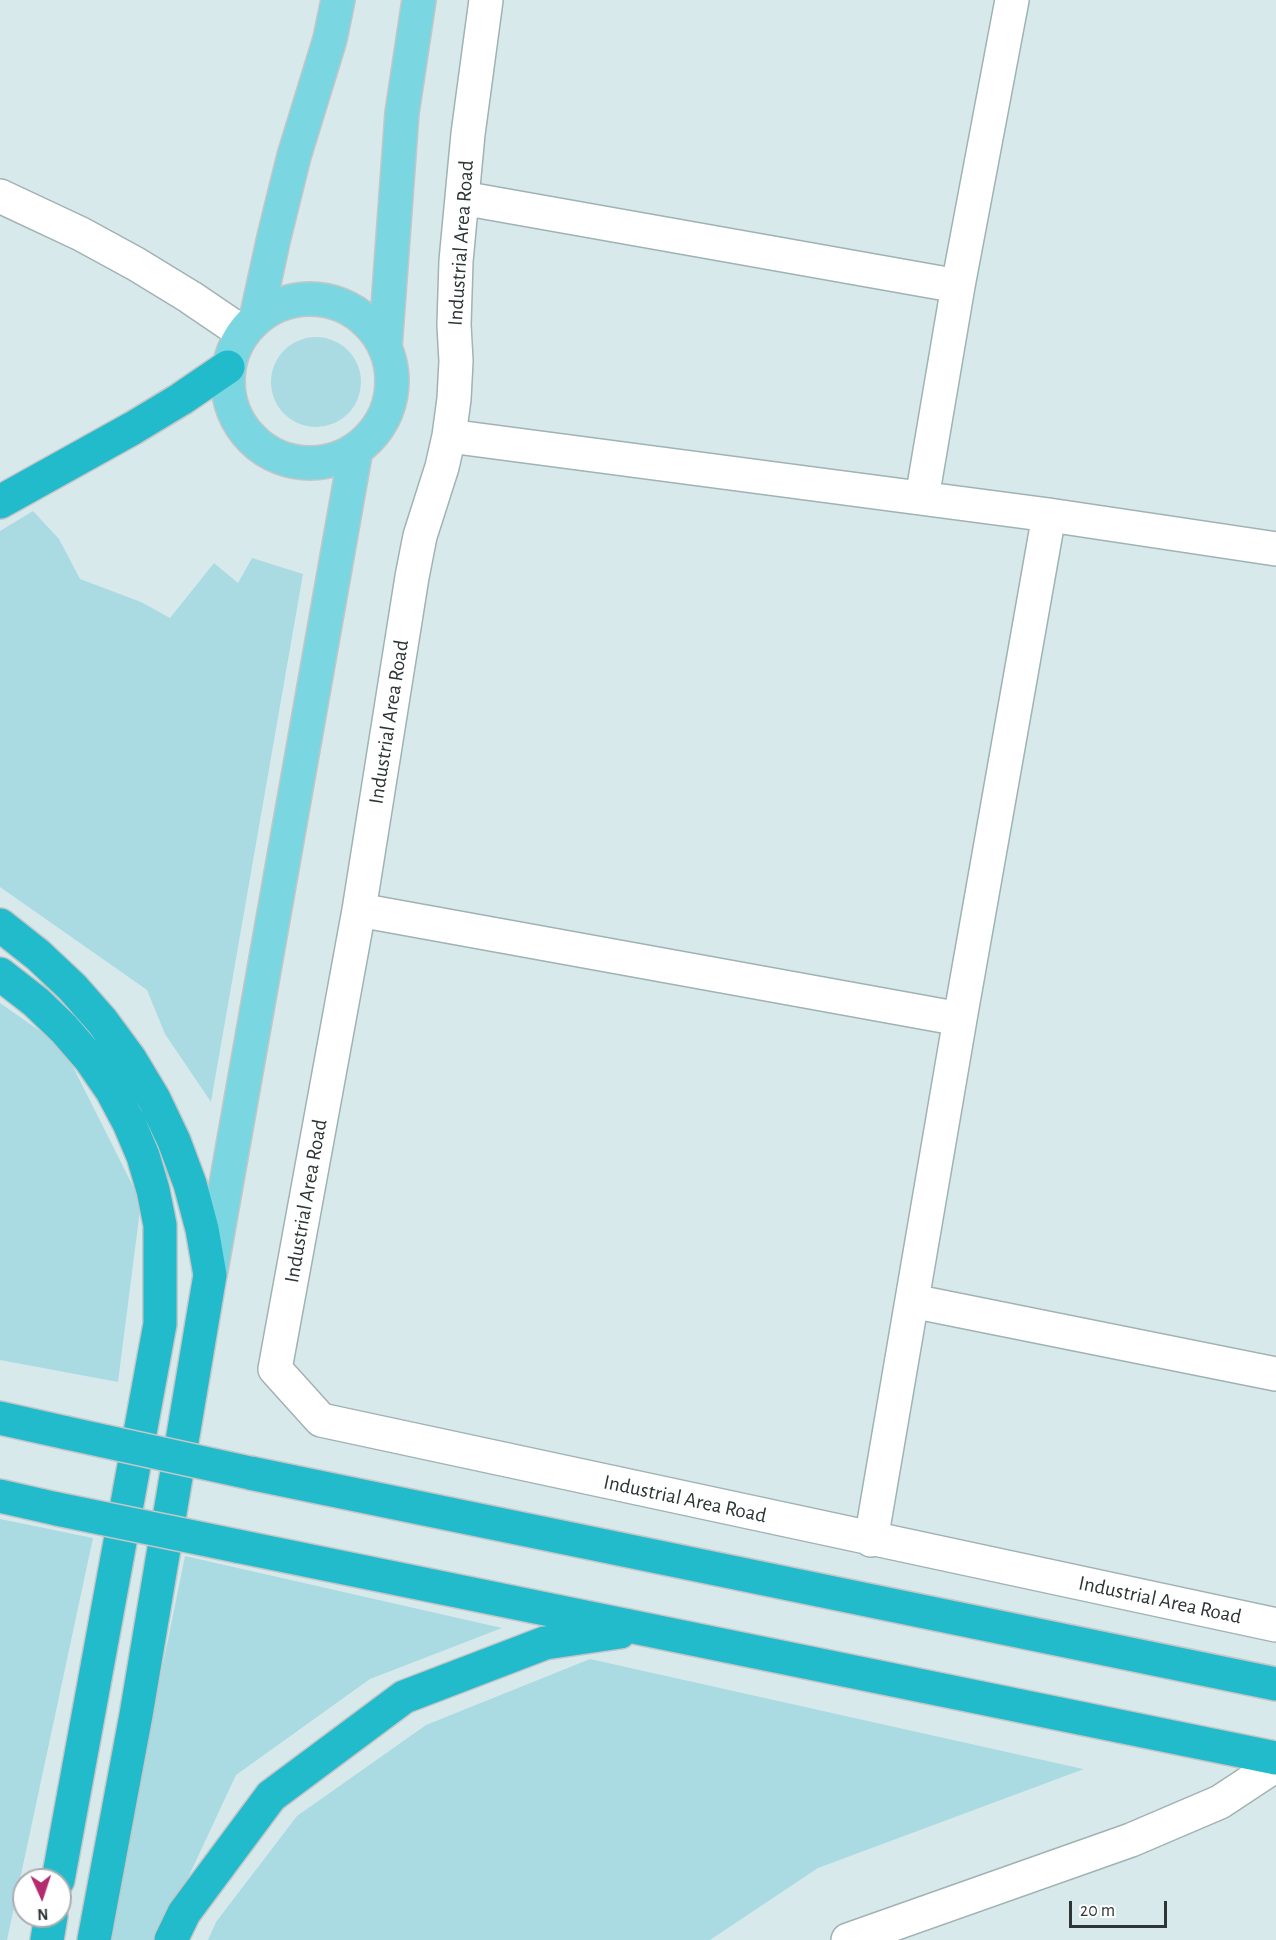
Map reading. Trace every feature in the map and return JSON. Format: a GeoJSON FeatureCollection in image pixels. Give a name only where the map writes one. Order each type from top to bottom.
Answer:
{"type":"FeatureCollection","features":[{"type":"Feature","properties":{"kind":"highway"},"geometry":{"type":"LineString","coordinates":[[0,502],[133,428],[228,367]]}},
{"type":"Feature","properties":{"kind":"highway"},"geometry":{"type":"LineString","coordinates":[[0,925],[38,955],[72,987],[102,1021],[130,1059],[169,1130],[190,1184],[202,1229],[210,1275],[136,1715],[94,1940]]}},
{"type":"Feature","properties":{"kind":"highway"},"geometry":{"type":"LineString","coordinates":[[0,974],[36,1002],[64,1029],[112,1091],[143,1156],[160,1225],[160,1324],[60,1868]]}},
{"type":"Feature","properties":{"kind":"highway"},"geometry":{"type":"LineString","coordinates":[[0,1418],[250,1473],[1276,1684]]}},
{"type":"Feature","properties":{"kind":"highway"},"geometry":{"type":"LineString","coordinates":[[0,1496],[1276,1758]]}},
{"type":"Feature","properties":{"kind":"highway"},"geometry":{"type":"LineString","coordinates":[[171,1940],[184,1912],[271,1796],[404,1697],[545,1643],[644,1629]]}},
{"type":"Feature","properties":{"kind":"main road"},"geometry":{"type":"LineString","coordinates":[[249,326],[282,202],[330,39],[338,0]]}},
{"type":"Feature","properties":{"kind":"main road"},"geometry":{"type":"LineString","coordinates":[[385,348],[402,113],[419,0]]}},
{"type":"Feature","properties":{"kind":"main road"},"geometry":{"type":"LineString","coordinates":[[309,299],[328,301],[362,318],[385,348],[391,366],[392,385],[389,404],[381,422],[370,437],[356,450],[339,459],[320,463],[301,463],[282,459],[265,450],[250,438],[238,423],[229,396],[228,367],[233,350],[249,326],[272,308],[309,299]]}},
{"type":"Feature","properties":{"kind":"main road"},"geometry":{"type":"LineString","coordinates":[[210,1275],[356,450]]}},
{"type":"Feature","properties":{"kind":"street","name":"Industrial Area Road"},"geometry":{"type":"LineString","coordinates":[[486,0],[468,134],[456,261],[454,325],[456,361],[449,436],[442,467],[420,536],[412,577],[359,910],[275,1369],[321,1420],[1276,1625]]}},
{"type":"Feature","properties":{"kind":"street"},"geometry":{"type":"LineString","coordinates":[[922,498],[958,286],[1012,0]]}},
{"type":"Feature","properties":{"kind":"street"},"geometry":{"type":"LineString","coordinates":[[0,196],[81,234],[190,297],[249,326]]}},
{"type":"Feature","properties":{"kind":"street"},"geometry":{"type":"LineString","coordinates":[[462,198],[958,286]]}},
{"type":"Feature","properties":{"kind":"street"},"geometry":{"type":"LineString","coordinates":[[449,436],[1049,515],[1276,549]]}},
{"type":"Feature","properties":{"kind":"street"},"geometry":{"type":"LineString","coordinates":[[872,1540],[960,1019],[1049,515]]}},
{"type":"Feature","properties":{"kind":"street"},"geometry":{"type":"LineString","coordinates":[[359,910],[960,1019]]}},
{"type":"Feature","properties":{"kind":"street"},"geometry":{"type":"LineString","coordinates":[[912,1301],[1276,1374]]}},
{"type":"Feature","properties":{"kind":"street"},"geometry":{"type":"LineString","coordinates":[[848,1940],[1131,1840],[1220,1802],[1276,1765]]}},
{"type":"Feature","properties":{"kind":"shaded area"},"geometry":{"type":"Polygon","coordinates":[[[316,337],[333,340],[348,350],[358,365],[361,382],[358,399],[348,414],[333,424],[316,427],[299,424],[284,414],[274,399],[271,382],[274,365],[284,350],[299,340],[316,337]]]}},
{"type":"Feature","properties":{"kind":"shaded area"},"geometry":{"type":"Polygon","coordinates":[[[33,511],[59,539],[80,579],[141,602],[170,618],[214,563],[238,583],[252,558],[303,574],[211,1102],[165,1034],[147,990],[0,887],[0,531],[33,511]]]}},
{"type":"Feature","properties":{"kind":"shaded area"},"geometry":{"type":"Polygon","coordinates":[[[0,1003],[63,1047],[141,1202],[118,1382],[0,1360],[0,1003]]]}},
{"type":"Feature","properties":{"kind":"shaded area"},"geometry":{"type":"Polygon","coordinates":[[[0,1519],[93,1538],[22,1868],[12,1868],[12,1917],[7,1940],[0,1940],[0,1519]]]}},
{"type":"Feature","properties":{"kind":"shaded area"},"geometry":{"type":"Polygon","coordinates":[[[185,1556],[502,1628],[370,1679],[236,1775],[159,1940],[107,1940],[185,1556]]]}},
{"type":"Feature","properties":{"kind":"shaded area"},"geometry":{"type":"Polygon","coordinates":[[[590,1659],[1084,1769],[818,1868],[710,1940],[208,1940],[216,1922],[297,1816],[426,1725],[590,1659]]]}}]}
